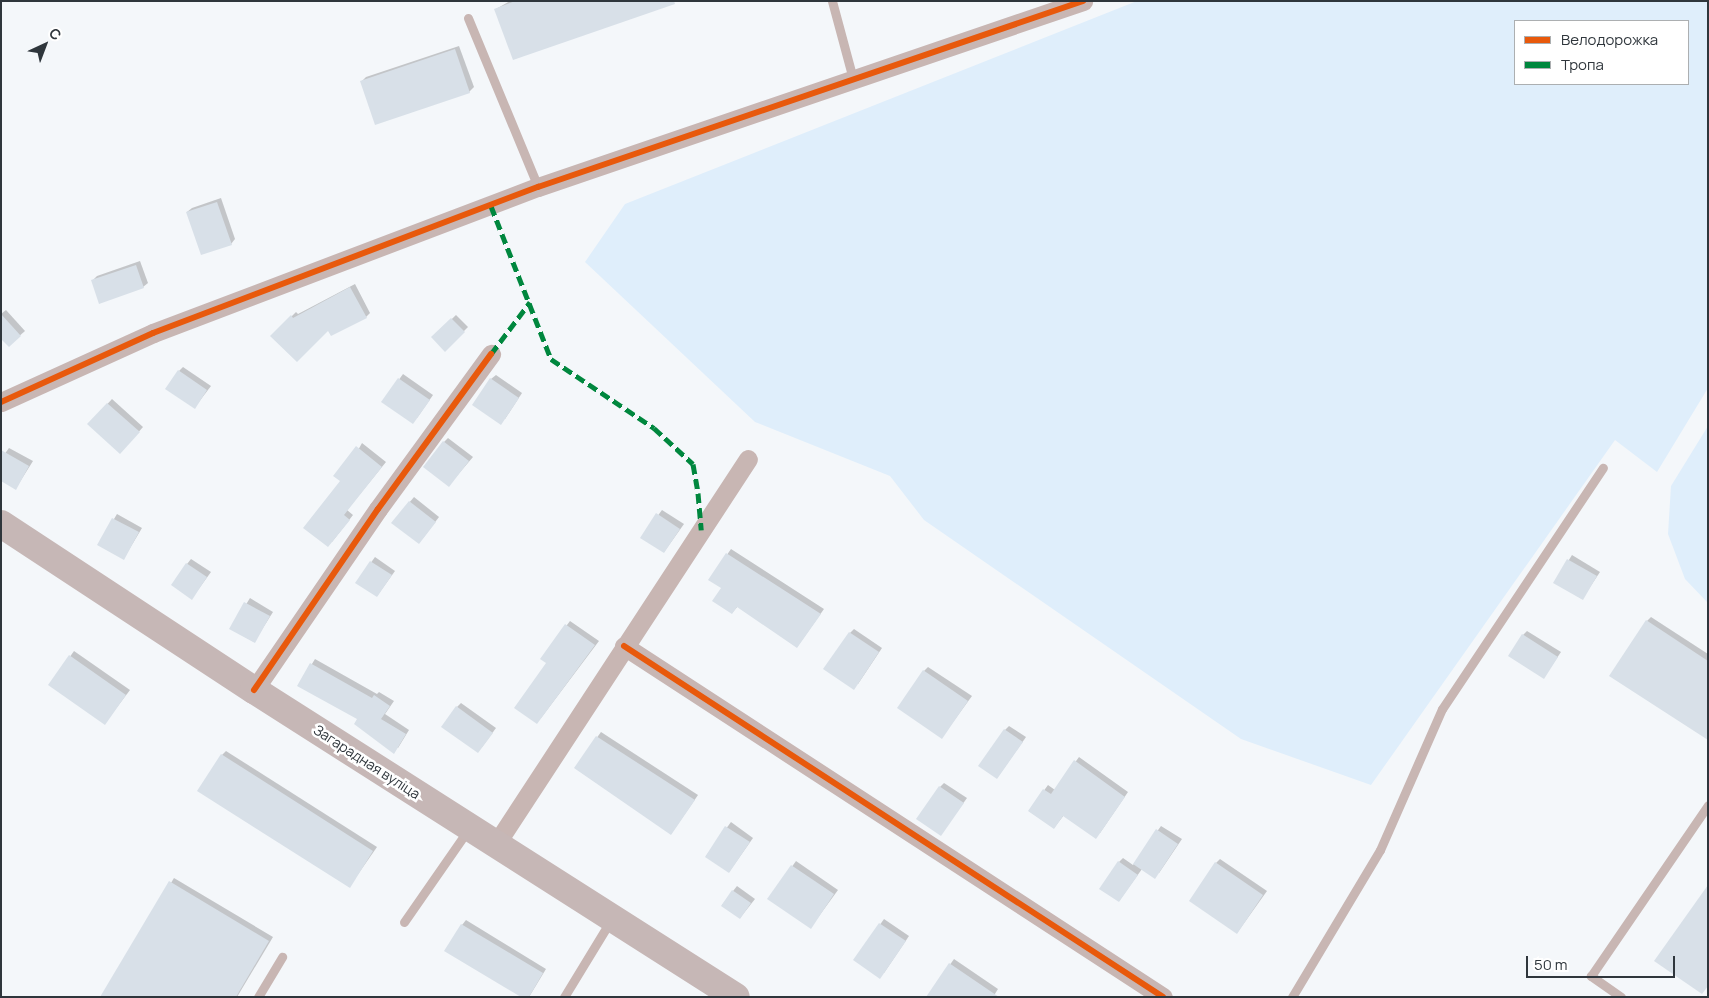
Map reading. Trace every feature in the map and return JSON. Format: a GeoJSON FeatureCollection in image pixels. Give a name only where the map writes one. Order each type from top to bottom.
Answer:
{"type":"FeatureCollection","features":[{"type":"Feature","properties":{"kind":"main road","name":"Загарадная вуліца"},"geometry":{"type":"LineString","coordinates":[[1,524],[254,690],[736,997]]}},
{"type":"Feature","properties":{"kind":"street"},"geometry":{"type":"LineString","coordinates":[[1,402],[153,333],[538,187],[1083,1]]}},
{"type":"Feature","properties":{"kind":"street"},"geometry":{"type":"LineString","coordinates":[[254,690],[372,517],[491,354]]}},
{"type":"Feature","properties":{"kind":"street"},"geometry":{"type":"LineString","coordinates":[[496,844],[748,459]]}},
{"type":"Feature","properties":{"kind":"street"},"geometry":{"type":"LineString","coordinates":[[624,646],[1163,997]]}},
{"type":"Feature","properties":{"kind":"lane"},"geometry":{"type":"LineString","coordinates":[[832,1],[854,79]]}},
{"type":"Feature","properties":{"kind":"lane"},"geometry":{"type":"LineString","coordinates":[[468,18],[538,187]]}},
{"type":"Feature","properties":{"kind":"lane"},"geometry":{"type":"LineString","coordinates":[[1292,997],[1380,850],[1442,709],[1603,468]]}},
{"type":"Feature","properties":{"kind":"lane"},"geometry":{"type":"LineString","coordinates":[[1621,997],[1591,976],[1708,805]]}},
{"type":"Feature","properties":{"kind":"lane"},"geometry":{"type":"LineString","coordinates":[[404,922],[469,827]]}},
{"type":"Feature","properties":{"kind":"lane"},"geometry":{"type":"LineString","coordinates":[[564,997],[613,918]]}},
{"type":"Feature","properties":{"kind":"lane"},"geometry":{"type":"LineString","coordinates":[[258,997],[282,957]]}},
{"type":"Feature","properties":{"kind":"shaded area"},"geometry":{"type":"Polygon","coordinates":[[[1137,1],[1708,1],[1708,388],[1657,472],[1615,440],[1371,785],[1241,739],[924,520],[890,476],[755,422],[585,262],[625,204],[1137,1]]]}},
{"type":"Feature","properties":{"kind":"shaded area"},"geometry":{"type":"Polygon","coordinates":[[[1708,426],[1708,603],[1685,579],[1668,534],[1671,486],[1708,426]]]}},
{"type":"Feature","properties":{"kind":"building"},"geometry":{"type":"Polygon","coordinates":[[[515,1],[674,1],[675,4],[513,60],[494,9],[515,1]]]}},
{"type":"Feature","properties":{"kind":"building"},"geometry":{"type":"Polygon","coordinates":[[[455,49],[470,93],[375,125],[360,81],[455,49]]]}},
{"type":"Feature","properties":{"kind":"building"},"geometry":{"type":"Polygon","coordinates":[[[217,202],[232,245],[201,255],[186,212],[217,202]]]}},
{"type":"Feature","properties":{"kind":"building"},"geometry":{"type":"Polygon","coordinates":[[[136,265],[144,288],[99,304],[91,280],[136,265]]]}},
{"type":"Feature","properties":{"kind":"building"},"geometry":{"type":"Polygon","coordinates":[[[350,287],[367,318],[331,336],[328,331],[297,362],[270,336],[291,315],[293,318],[350,287]]]}},
{"type":"Feature","properties":{"kind":"building"},"geometry":{"type":"Polygon","coordinates":[[[1,314],[21,336],[9,347],[1,339],[1,314]]]}},
{"type":"Feature","properties":{"kind":"building"},"geometry":{"type":"Polygon","coordinates":[[[451,318],[465,332],[445,352],[431,337],[451,318]]]}},
{"type":"Feature","properties":{"kind":"building"},"geometry":{"type":"Polygon","coordinates":[[[178,370],[207,390],[195,409],[165,389],[178,370]]]}},
{"type":"Feature","properties":{"kind":"building"},"geometry":{"type":"Polygon","coordinates":[[[398,378],[430,400],[413,424],[381,402],[398,378]]]}},
{"type":"Feature","properties":{"kind":"building"},"geometry":{"type":"Polygon","coordinates":[[[490,378],[519,398],[501,425],[472,405],[490,378]]]}},
{"type":"Feature","properties":{"kind":"building"},"geometry":{"type":"Polygon","coordinates":[[[107,403],[140,432],[120,454],[87,424],[107,403]]]}},
{"type":"Feature","properties":{"kind":"building"},"geometry":{"type":"Polygon","coordinates":[[[443,441],[469,461],[449,487],[423,467],[443,441]]]}},
{"type":"Feature","properties":{"kind":"building"},"geometry":{"type":"Polygon","coordinates":[[[356,446],[382,467],[344,515],[350,520],[328,547],[303,528],[340,481],[333,476],[356,446]]]}},
{"type":"Feature","properties":{"kind":"building"},"geometry":{"type":"Polygon","coordinates":[[[1,450],[29,466],[16,490],[1,481],[1,450]]]}},
{"type":"Feature","properties":{"kind":"building"},"geometry":{"type":"Polygon","coordinates":[[[409,501],[436,522],[419,544],[391,523],[409,501]]]}},
{"type":"Feature","properties":{"kind":"building"},"geometry":{"type":"Polygon","coordinates":[[[656,513],[680,529],[664,553],[640,538],[656,513]]]}},
{"type":"Feature","properties":{"kind":"building"},"geometry":{"type":"Polygon","coordinates":[[[112,518],[139,532],[124,560],[97,545],[112,518]]]}},
{"type":"Feature","properties":{"kind":"building"},"geometry":{"type":"Polygon","coordinates":[[[726,553],[821,614],[797,648],[737,607],[732,614],[712,601],[721,588],[708,580],[726,553]]]}},
{"type":"Feature","properties":{"kind":"building"},"geometry":{"type":"Polygon","coordinates":[[[1567,559],[1597,576],[1583,600],[1553,583],[1567,559]]]}},
{"type":"Feature","properties":{"kind":"building"},"geometry":{"type":"Polygon","coordinates":[[[370,561],[392,575],[377,597],[355,583],[370,561]]]}},
{"type":"Feature","properties":{"kind":"building"},"geometry":{"type":"Polygon","coordinates":[[[186,563],[207,577],[192,600],[171,585],[186,563]]]}},
{"type":"Feature","properties":{"kind":"building"},"geometry":{"type":"Polygon","coordinates":[[[244,602],[270,616],[255,643],[229,629],[244,602]]]}},
{"type":"Feature","properties":{"kind":"building"},"geometry":{"type":"Polygon","coordinates":[[[1646,620],[1708,661],[1708,740],[1609,676],[1646,620]]]}},
{"type":"Feature","properties":{"kind":"building"},"geometry":{"type":"Polygon","coordinates":[[[565,624],[595,645],[537,724],[514,708],[546,663],[540,659],[565,624]]]}},
{"type":"Feature","properties":{"kind":"building"},"geometry":{"type":"Polygon","coordinates":[[[849,632],[879,652],[854,690],[823,669],[849,632]]]}},
{"type":"Feature","properties":{"kind":"building"},"geometry":{"type":"Polygon","coordinates":[[[1522,634],[1558,657],[1544,679],[1508,656],[1522,634]]]}},
{"type":"Feature","properties":{"kind":"building"},"geometry":{"type":"Polygon","coordinates":[[[69,655],[126,695],[105,725],[48,685],[69,655]]]}},
{"type":"Feature","properties":{"kind":"building"},"geometry":{"type":"Polygon","coordinates":[[[310,663],[372,698],[374,695],[390,706],[381,719],[406,734],[394,754],[354,724],[357,719],[297,686],[310,663]]]}},
{"type":"Feature","properties":{"kind":"building"},"geometry":{"type":"Polygon","coordinates":[[[923,670],[968,701],[942,739],[897,708],[923,670]]]}},
{"type":"Feature","properties":{"kind":"building"},"geometry":{"type":"Polygon","coordinates":[[[456,706],[493,733],[478,753],[441,727],[456,706]]]}},
{"type":"Feature","properties":{"kind":"building"},"geometry":{"type":"Polygon","coordinates":[[[1004,729],[1023,742],[997,779],[978,766],[1004,729]]]}},
{"type":"Feature","properties":{"kind":"building"},"geometry":{"type":"Polygon","coordinates":[[[596,736],[695,800],[671,835],[574,768],[596,736]]]}},
{"type":"Feature","properties":{"kind":"building"},"geometry":{"type":"Polygon","coordinates":[[[221,754],[373,851],[350,888],[197,791],[221,754]]]}},
{"type":"Feature","properties":{"kind":"building"},"geometry":{"type":"Polygon","coordinates":[[[1074,760],[1125,797],[1096,839],[1063,816],[1054,829],[1028,811],[1043,789],[1051,794],[1074,760]]]}},
{"type":"Feature","properties":{"kind":"building"},"geometry":{"type":"Polygon","coordinates":[[[939,786],[964,803],[941,836],[916,819],[939,786]]]}},
{"type":"Feature","properties":{"kind":"building"},"geometry":{"type":"Polygon","coordinates":[[[725,826],[750,842],[729,873],[705,857],[725,826]]]}},
{"type":"Feature","properties":{"kind":"building"},"geometry":{"type":"Polygon","coordinates":[[[1156,829],[1178,844],[1155,879],[1133,864],[1156,829]]]}},
{"type":"Feature","properties":{"kind":"building"},"geometry":{"type":"Polygon","coordinates":[[[1118,861],[1138,875],[1119,902],[1099,889],[1118,861]]]}},
{"type":"Feature","properties":{"kind":"building"},"geometry":{"type":"Polygon","coordinates":[[[1215,862],[1263,895],[1237,934],[1189,901],[1215,862]]]}},
{"type":"Feature","properties":{"kind":"building"},"geometry":{"type":"Polygon","coordinates":[[[791,865],[834,894],[811,929],[767,899],[791,865]]]}},
{"type":"Feature","properties":{"kind":"building"},"geometry":{"type":"Polygon","coordinates":[[[169,881],[269,941],[236,997],[100,997],[169,881]]]}},
{"type":"Feature","properties":{"kind":"building"},"geometry":{"type":"Polygon","coordinates":[[[1708,885],[1708,986],[1702,994],[1654,961],[1708,885]]]}},
{"type":"Feature","properties":{"kind":"building"},"geometry":{"type":"Polygon","coordinates":[[[732,890],[751,903],[740,919],[721,906],[732,890]]]}},
{"type":"Feature","properties":{"kind":"building"},"geometry":{"type":"Polygon","coordinates":[[[879,923],[906,941],[880,979],[853,960],[879,923]]]}},
{"type":"Feature","properties":{"kind":"building"},"geometry":{"type":"Polygon","coordinates":[[[461,924],[543,973],[529,997],[521,997],[444,951],[461,924]]]}},
{"type":"Feature","properties":{"kind":"building"},"geometry":{"type":"Polygon","coordinates":[[[949,963],[999,997],[926,997],[949,963]]]}},
{"type":"Feature","properties":{"kind":"marked path"},"geometry":{"type":"LineString","coordinates":[[491,206],[551,359],[654,428],[693,464],[701,530]]}},
{"type":"Feature","properties":{"kind":"marked path"},"geometry":{"type":"LineString","coordinates":[[491,354],[530,302]]}},
{"type":"Feature","properties":{"kind":"cycle path"},"geometry":{"type":"LineString","coordinates":[[1,402],[153,333],[538,187],[1083,1]]}},
{"type":"Feature","properties":{"kind":"cycle path"},"geometry":{"type":"LineString","coordinates":[[254,690],[378,509],[491,354]]}},
{"type":"Feature","properties":{"kind":"cycle path"},"geometry":{"type":"LineString","coordinates":[[624,646],[1163,997]]}}]}
